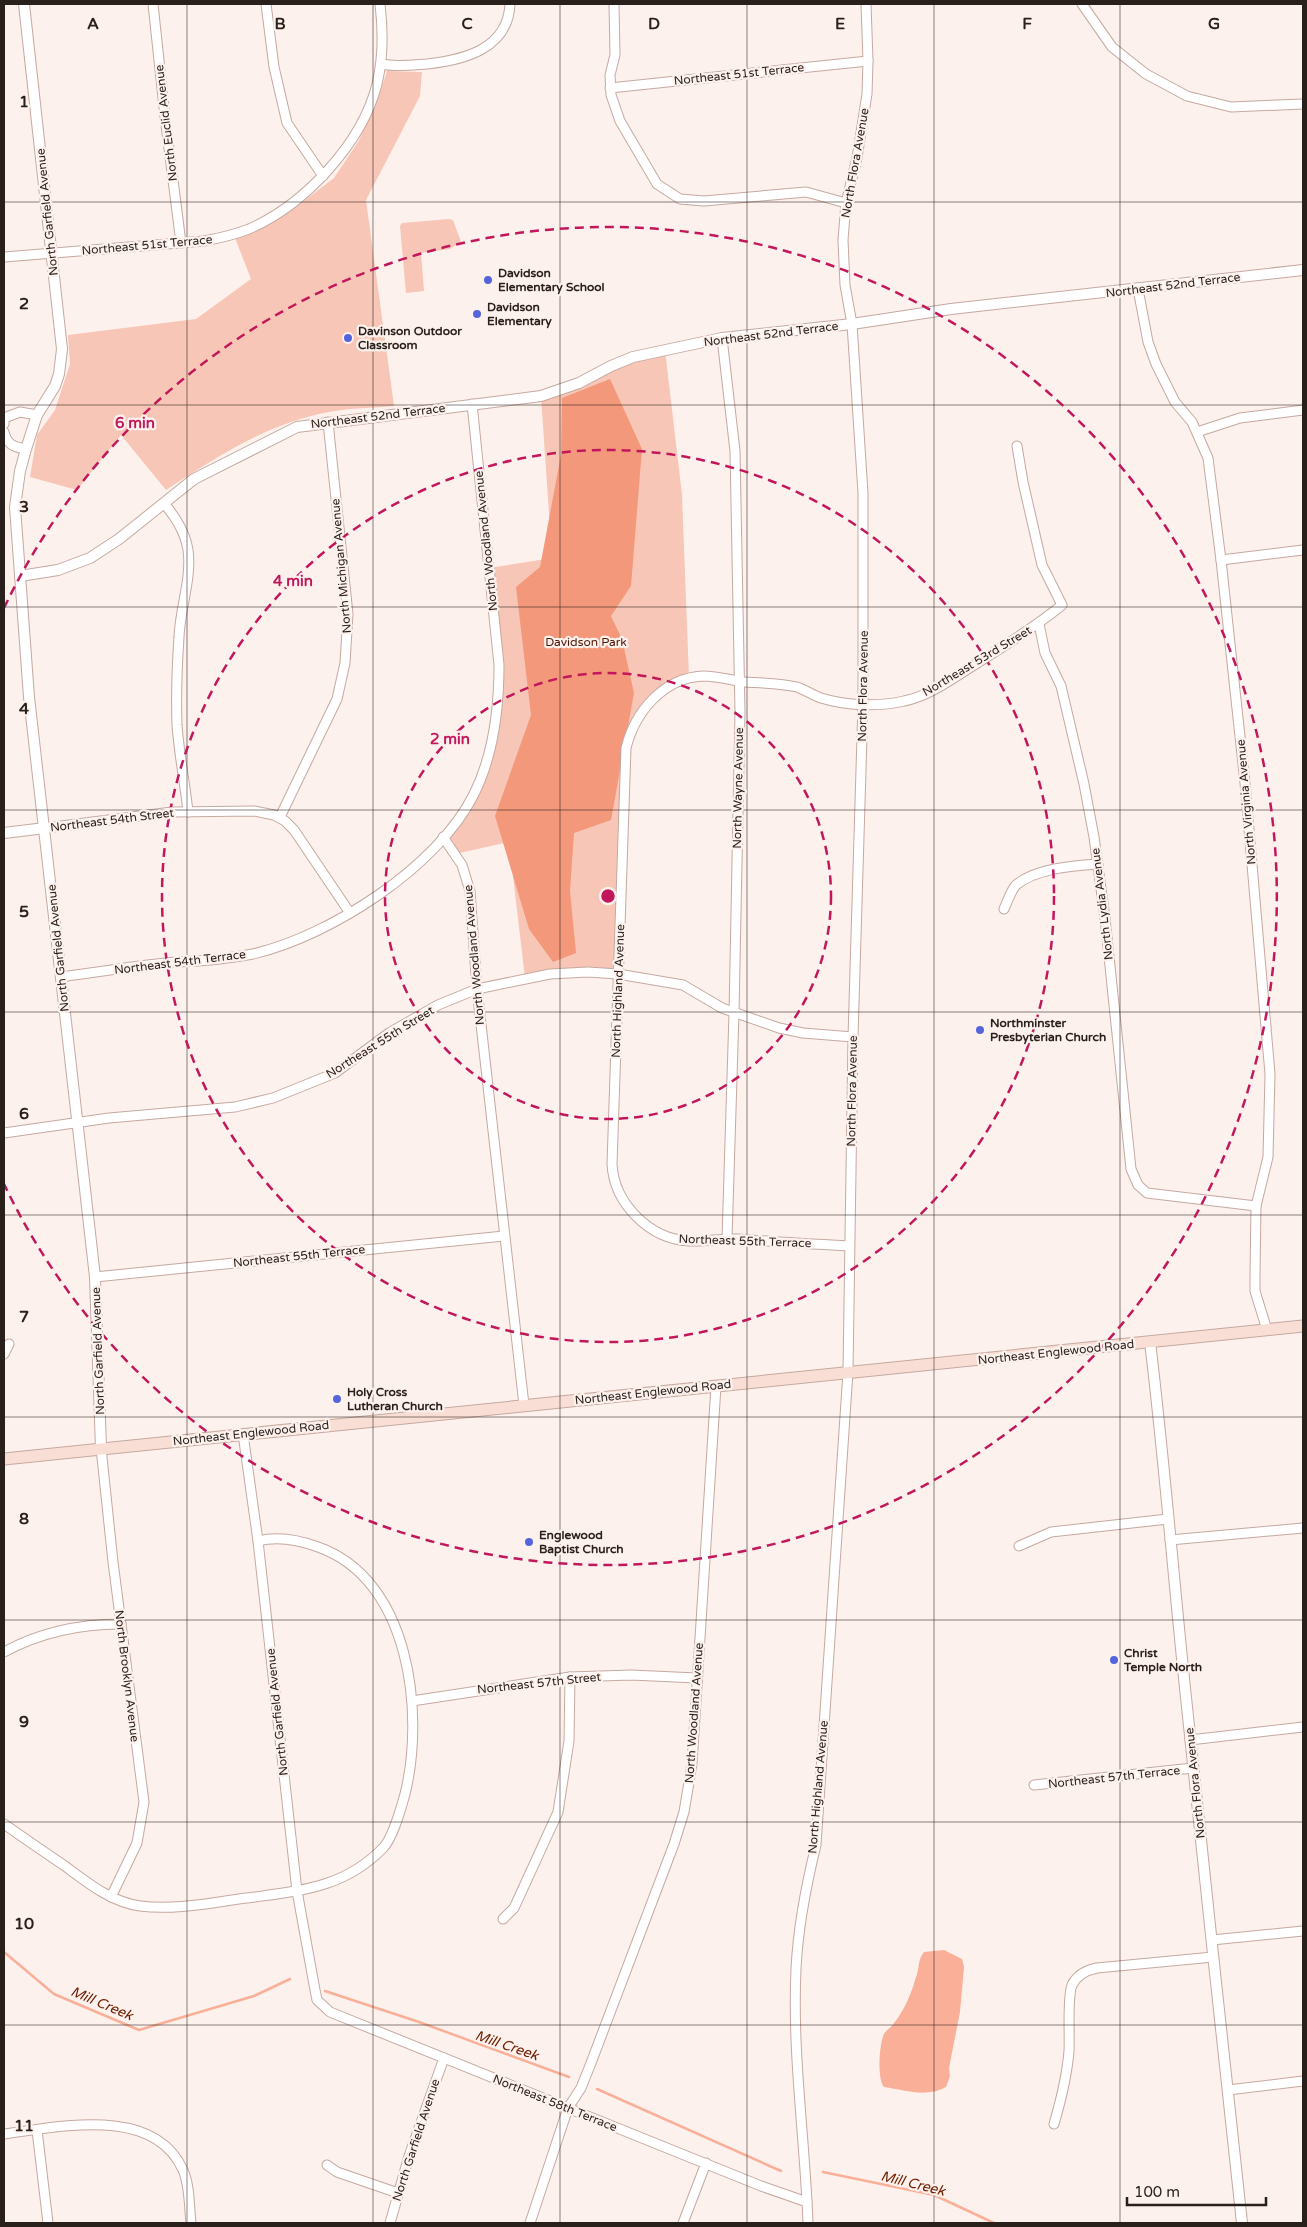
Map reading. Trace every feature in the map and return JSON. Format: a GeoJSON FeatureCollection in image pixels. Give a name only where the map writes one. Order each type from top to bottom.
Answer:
{"type":"FeatureCollection","features":[{"type":"Feature","properties":{"kind":"main road","name":"Northeast Englewood Road"},"geometry":{"type":"LineString","coordinates":[[4,1459],[1303,1326]]}},
{"type":"Feature","properties":{"kind":"street","name":"North Garfield Avenue"},"geometry":{"type":"LineString","coordinates":[[24,4],[62,362],[55,386],[37,415],[20,471],[15,507],[29,697],[95,1277],[102,1448]]}},
{"type":"Feature","properties":{"kind":"street","name":"North Euclid Avenue"},"geometry":{"type":"LineString","coordinates":[[153,4],[181,243]]}},
{"type":"Feature","properties":{"kind":"street"},"geometry":{"type":"LineString","coordinates":[[266,4],[274,67],[287,123],[322,176]]}},
{"type":"Feature","properties":{"kind":"street"},"geometry":{"type":"LineString","coordinates":[[380,4],[381,64],[389,66],[415,65],[468,57],[481,51],[497,36],[505,23],[510,4]]}},
{"type":"Feature","properties":{"kind":"street"},"geometry":{"type":"LineString","coordinates":[[614,4],[615,55],[611,68],[610,88],[614,108],[656,184],[680,199],[704,201],[806,192],[817,193],[846,203]]}},
{"type":"Feature","properties":{"kind":"street","name":"North Flora Avenue"},"geometry":{"type":"LineString","coordinates":[[848,1372],[853,1037],[863,704],[864,493],[852,324],[845,286],[843,240],[846,203],[862,131],[868,61],[866,4]]}},
{"type":"Feature","properties":{"kind":"street"},"geometry":{"type":"LineString","coordinates":[[1082,4],[1112,47],[1146,74],[1187,96],[1231,107],[1303,104]]}},
{"type":"Feature","properties":{"kind":"street","name":"Northeast 51st Terrace"},"geometry":{"type":"LineString","coordinates":[[610,88],[868,61]]}},
{"type":"Feature","properties":{"kind":"street","name":"Northeast 51st Terrace"},"geometry":{"type":"LineString","coordinates":[[4,258],[212,240],[250,229],[281,211],[322,176],[343,151],[356,130],[376,86],[381,64]]}},
{"type":"Feature","properties":{"kind":"street","name":"Northeast 52nd Terrace"},"geometry":{"type":"LineString","coordinates":[[20,576],[58,570],[90,558],[119,539],[194,479],[298,427],[541,396],[579,383],[633,357],[722,338],[852,324],[951,309],[1303,270]]}},
{"type":"Feature","properties":{"kind":"street","name":"North Virginia Avenue"},"geometry":{"type":"LineString","coordinates":[[1138,289],[1148,342],[1156,364],[1165,385],[1197,432],[1208,458],[1221,560],[1245,783],[1270,1074],[1268,1157],[1256,1206],[1255,1291],[1267,1330]]}},
{"type":"Feature","properties":{"kind":"street","name":"North Wayne Avenue"},"geometry":{"type":"LineString","coordinates":[[722,338],[735,451],[739,681],[734,1013],[727,1239]]}},
{"type":"Feature","properties":{"kind":"street","name":"North Woodland Avenue"},"geometry":{"type":"LineString","coordinates":[[472,404],[499,665],[499,688],[490,748],[480,780],[474,795],[443,837],[462,865],[470,891],[477,989],[524,1405]]}},
{"type":"Feature","properties":{"kind":"street"},"geometry":{"type":"LineString","coordinates":[[1197,432],[1240,418],[1303,410]]}},
{"type":"Feature","properties":{"kind":"street"},"geometry":{"type":"LineString","coordinates":[[4,424],[4,418],[20,412],[37,415]]}},
{"type":"Feature","properties":{"kind":"street","name":"North Michigan Avenue"},"geometry":{"type":"LineString","coordinates":[[280,817],[337,699],[345,663],[348,614],[328,422]]}},
{"type":"Feature","properties":{"kind":"street"},"geometry":{"type":"LineString","coordinates":[[4,432],[6,440],[14,446],[26,449]]}},
{"type":"Feature","properties":{"kind":"street","name":"Northeast 53rd Street"},"geometry":{"type":"LineString","coordinates":[[739,681],[797,687],[832,701],[887,704],[922,695],[1039,624],[1062,605],[1042,565],[1023,482],[1017,446]]}},
{"type":"Feature","properties":{"kind":"street"},"geometry":{"type":"LineString","coordinates":[[164,502],[184,534],[188,552],[189,565],[179,636],[177,681],[177,726],[188,812]]}},
{"type":"Feature","properties":{"kind":"street"},"geometry":{"type":"LineString","coordinates":[[1221,560],[1303,550]]}},
{"type":"Feature","properties":{"kind":"street","name":"North Lydia Avenue"},"geometry":{"type":"LineString","coordinates":[[1039,624],[1045,653],[1061,686],[1072,731],[1098,864],[1131,1169],[1141,1188],[1153,1195],[1256,1206]]}},
{"type":"Feature","properties":{"kind":"street","name":"North Highland Avenue"},"geometry":{"type":"LineString","coordinates":[[624,1202],[616,1184],[612,1164],[624,760],[626,748],[633,725],[643,710],[656,696],[677,682],[701,676],[714,676],[739,681]]}},
{"type":"Feature","properties":{"kind":"street","name":"Northeast 54th Street"},"geometry":{"type":"LineString","coordinates":[[4,833],[144,815],[188,812],[261,812],[280,817]]}},
{"type":"Feature","properties":{"kind":"street"},"geometry":{"type":"LineString","coordinates":[[280,817],[294,830],[350,913]]}},
{"type":"Feature","properties":{"kind":"street","name":"Northeast 54th Terrace"},"geometry":{"type":"LineString","coordinates":[[61,977],[177,962],[210,961],[247,955],[304,936],[350,913],[389,888],[407,874],[443,837]]}},
{"type":"Feature","properties":{"kind":"street"},"geometry":{"type":"LineString","coordinates":[[1004,909],[1015,886],[1035,876],[1057,868],[1098,864]]}},
{"type":"Feature","properties":{"kind":"street","name":"Northeast 55th Street"},"geometry":{"type":"LineString","coordinates":[[4,1133],[77,1123],[235,1107],[273,1098],[335,1073],[406,1023],[424,1015],[438,1005],[477,989],[550,974],[591,972],[618,974],[684,985],[734,1013],[779,1028],[803,1033],[853,1037]]}},
{"type":"Feature","properties":{"kind":"street","name":"Northeast 55th Terrace"},"geometry":{"type":"LineString","coordinates":[[624,1202],[647,1225],[668,1237],[688,1241],[727,1239],[849,1246]]}},
{"type":"Feature","properties":{"kind":"street","name":"Northeast 55th Terrace"},"geometry":{"type":"LineString","coordinates":[[95,1277],[504,1236]]}},
{"type":"Feature","properties":{"kind":"street","name":"North Flora Avenue"},"geometry":{"type":"LineString","coordinates":[[1150,1342],[1163,1449],[1190,1740],[1242,2223]]}},
{"type":"Feature","properties":{"kind":"street"},"geometry":{"type":"LineString","coordinates":[[4,1354],[9,1344]]}},
{"type":"Feature","properties":{"kind":"street","name":"North Highland Avenue"},"geometry":{"type":"LineString","coordinates":[[808,2202],[799,2089],[796,1971],[801,1919],[816,1845],[848,1372]]}},
{"type":"Feature","properties":{"kind":"street","name":"North Woodland Avenue"},"geometry":{"type":"LineString","coordinates":[[568,2108],[581,2088],[591,2064],[678,1833],[689,1790],[716,1386]]}},
{"type":"Feature","properties":{"kind":"street","name":"North Garfield Avenue"},"geometry":{"type":"LineString","coordinates":[[243,1434],[258,1541],[297,1891],[315,1990]]}},
{"type":"Feature","properties":{"kind":"street","name":"North Brooklyn Avenue"},"geometry":{"type":"LineString","coordinates":[[102,1448],[121,1624],[144,1802],[137,1843],[111,1897]]}},
{"type":"Feature","properties":{"kind":"street"},"geometry":{"type":"LineString","coordinates":[[1019,1546],[1051,1532],[1168,1519]]}},
{"type":"Feature","properties":{"kind":"street"},"geometry":{"type":"LineString","coordinates":[[1170,1540],[1303,1528]]}},
{"type":"Feature","properties":{"kind":"street"},"geometry":{"type":"LineString","coordinates":[[4,1824],[111,1897],[132,1904],[154,1908],[194,1905],[297,1891],[337,1881],[385,1846],[402,1805],[408,1779],[413,1726],[412,1700],[405,1656],[398,1635],[382,1602],[364,1575],[335,1554],[309,1544],[281,1539],[258,1541]]}},
{"type":"Feature","properties":{"kind":"street"},"geometry":{"type":"LineString","coordinates":[[4,1652],[38,1636],[60,1630],[98,1624],[121,1624]]}},
{"type":"Feature","properties":{"kind":"street","name":"Northeast 57th Street"},"geometry":{"type":"LineString","coordinates":[[412,1700],[570,1677],[631,1675],[697,1678]]}},
{"type":"Feature","properties":{"kind":"street"},"geometry":{"type":"LineString","coordinates":[[503,1918],[514,1908],[558,1812],[569,1741],[570,1677]]}},
{"type":"Feature","properties":{"kind":"street"},"geometry":{"type":"LineString","coordinates":[[1190,1740],[1303,1727]]}},
{"type":"Feature","properties":{"kind":"street","name":"Northeast 57th Terrace"},"geometry":{"type":"LineString","coordinates":[[1034,1785],[1193,1768]]}},
{"type":"Feature","properties":{"kind":"street"},"geometry":{"type":"LineString","coordinates":[[1212,1940],[1303,1931]]}},
{"type":"Feature","properties":{"kind":"street"},"geometry":{"type":"LineString","coordinates":[[1054,2124],[1065,2083],[1069,2053],[1070,1993],[1078,1978],[1085,1972],[1097,1968],[1213,1957]]}},
{"type":"Feature","properties":{"kind":"street","name":"Northeast 58th Terrace"},"geometry":{"type":"LineString","coordinates":[[315,1990],[317,2000],[330,2012],[808,2202]]}},
{"type":"Feature","properties":{"kind":"street","name":"North Garfield Avenue"},"geometry":{"type":"LineString","coordinates":[[390,2223],[426,2107],[444,2058]]}},
{"type":"Feature","properties":{"kind":"street"},"geometry":{"type":"LineString","coordinates":[[1228,2090],[1303,2081]]}},
{"type":"Feature","properties":{"kind":"street"},"geometry":{"type":"LineString","coordinates":[[530,2223],[568,2108]]}},
{"type":"Feature","properties":{"kind":"street"},"geometry":{"type":"LineString","coordinates":[[4,2134],[88,2124],[123,2126],[148,2135],[158,2141],[177,2158],[183,2170],[188,2188],[191,2223]]}},
{"type":"Feature","properties":{"kind":"street"},"geometry":{"type":"LineString","coordinates":[[37,2130],[48,2223]]}},
{"type":"Feature","properties":{"kind":"street"},"geometry":{"type":"LineString","coordinates":[[683,2223],[706,2163]]}},
{"type":"Feature","properties":{"kind":"street"},"geometry":{"type":"LineString","coordinates":[[327,2165],[336,2172],[398,2193]]}},
{"type":"Feature","properties":{"kind":"street"},"geometry":{"type":"LineString","coordinates":[[808,2202],[808,2223]]}},
{"type":"Feature","properties":{"kind":"green space"},"geometry":{"type":"Polygon","coordinates":[[[387,71],[422,72],[420,96],[366,200],[394,406],[337,411],[285,424],[244,443],[204,465],[166,490],[121,435],[77,490],[30,477],[37,435],[55,410],[70,364],[68,335],[196,319],[251,279],[235,238],[284,216],[334,178],[358,142],[377,102],[387,71]]]}},
{"type":"Feature","properties":{"kind":"green space"},"geometry":{"type":"Polygon","coordinates":[[[453,220],[461,242],[450,249],[421,253],[424,291],[406,293],[400,226],[402,223],[453,220]]]}},
{"type":"Feature","properties":{"kind":"green space","name":"Davidson Park"},"geometry":{"type":"Polygon","coordinates":[[[665,350],[682,495],[689,678],[666,689],[633,725],[625,772],[618,974],[525,978],[509,842],[455,854],[443,837],[461,814],[485,767],[499,688],[489,568],[552,558],[541,396],[611,366],[665,350]]]}},
{"type":"Feature","properties":{"kind":"green space"},"geometry":{"type":"Polygon","coordinates":[[[610,379],[642,449],[631,586],[611,616],[622,639],[634,693],[611,820],[574,833],[570,891],[576,953],[553,962],[529,929],[495,816],[531,715],[516,587],[540,567],[561,455],[562,398],[610,379]]]}},
{"type":"Feature","properties":{"kind":"shaded area"},"geometry":{"type":"Polygon","coordinates":[[[944,1950],[962,1959],[964,1967],[960,2012],[949,2068],[950,2076],[946,2087],[923,2093],[884,2087],[880,2077],[880,2062],[884,2034],[898,2018],[907,2001],[920,1958],[924,1952],[944,1950]]]}},
{"type":"Feature","properties":{"kind":"waterway","name":"Mill Creek"},"geometry":{"type":"LineString","coordinates":[[4,1952],[54,1994],[139,2030],[254,1996],[290,1979]]}},
{"type":"Feature","properties":{"kind":"waterway","name":"Mill Creek"},"geometry":{"type":"LineString","coordinates":[[325,1991],[419,2022],[569,2077]]}},
{"type":"Feature","properties":{"kind":"waterway","name":"Mill Creek"},"geometry":{"type":"LineString","coordinates":[[597,2089],[781,2171]]}},
{"type":"Feature","properties":{"kind":"waterway","name":"Mill Creek"},"geometry":{"type":"LineString","coordinates":[[823,2172],[934,2195],[994,2223]]}},
{"type":"Feature","properties":{"kind":"place","name":"Davidson Elementary School"},"geometry":{"type":"Point","coordinates":[488,280]}},
{"type":"Feature","properties":{"kind":"place","name":"Davidson Elementary"},"geometry":{"type":"Point","coordinates":[477,314]}},
{"type":"Feature","properties":{"kind":"place","name":"Davinson Outdoor Classroom"},"geometry":{"type":"Point","coordinates":[348,338]}},
{"type":"Feature","properties":{"kind":"place","name":"Northminster Presbyterian Church"},"geometry":{"type":"Point","coordinates":[980,1030]}},
{"type":"Feature","properties":{"kind":"place","name":"Holy Cross Lutheran Church"},"geometry":{"type":"Point","coordinates":[337,1399]}},
{"type":"Feature","properties":{"kind":"place","name":"Englewood Baptist Church"},"geometry":{"type":"Point","coordinates":[529,1542]}},
{"type":"Feature","properties":{"kind":"place","name":"Christ Temple North"},"geometry":{"type":"Point","coordinates":[1114,1660]}}]}
